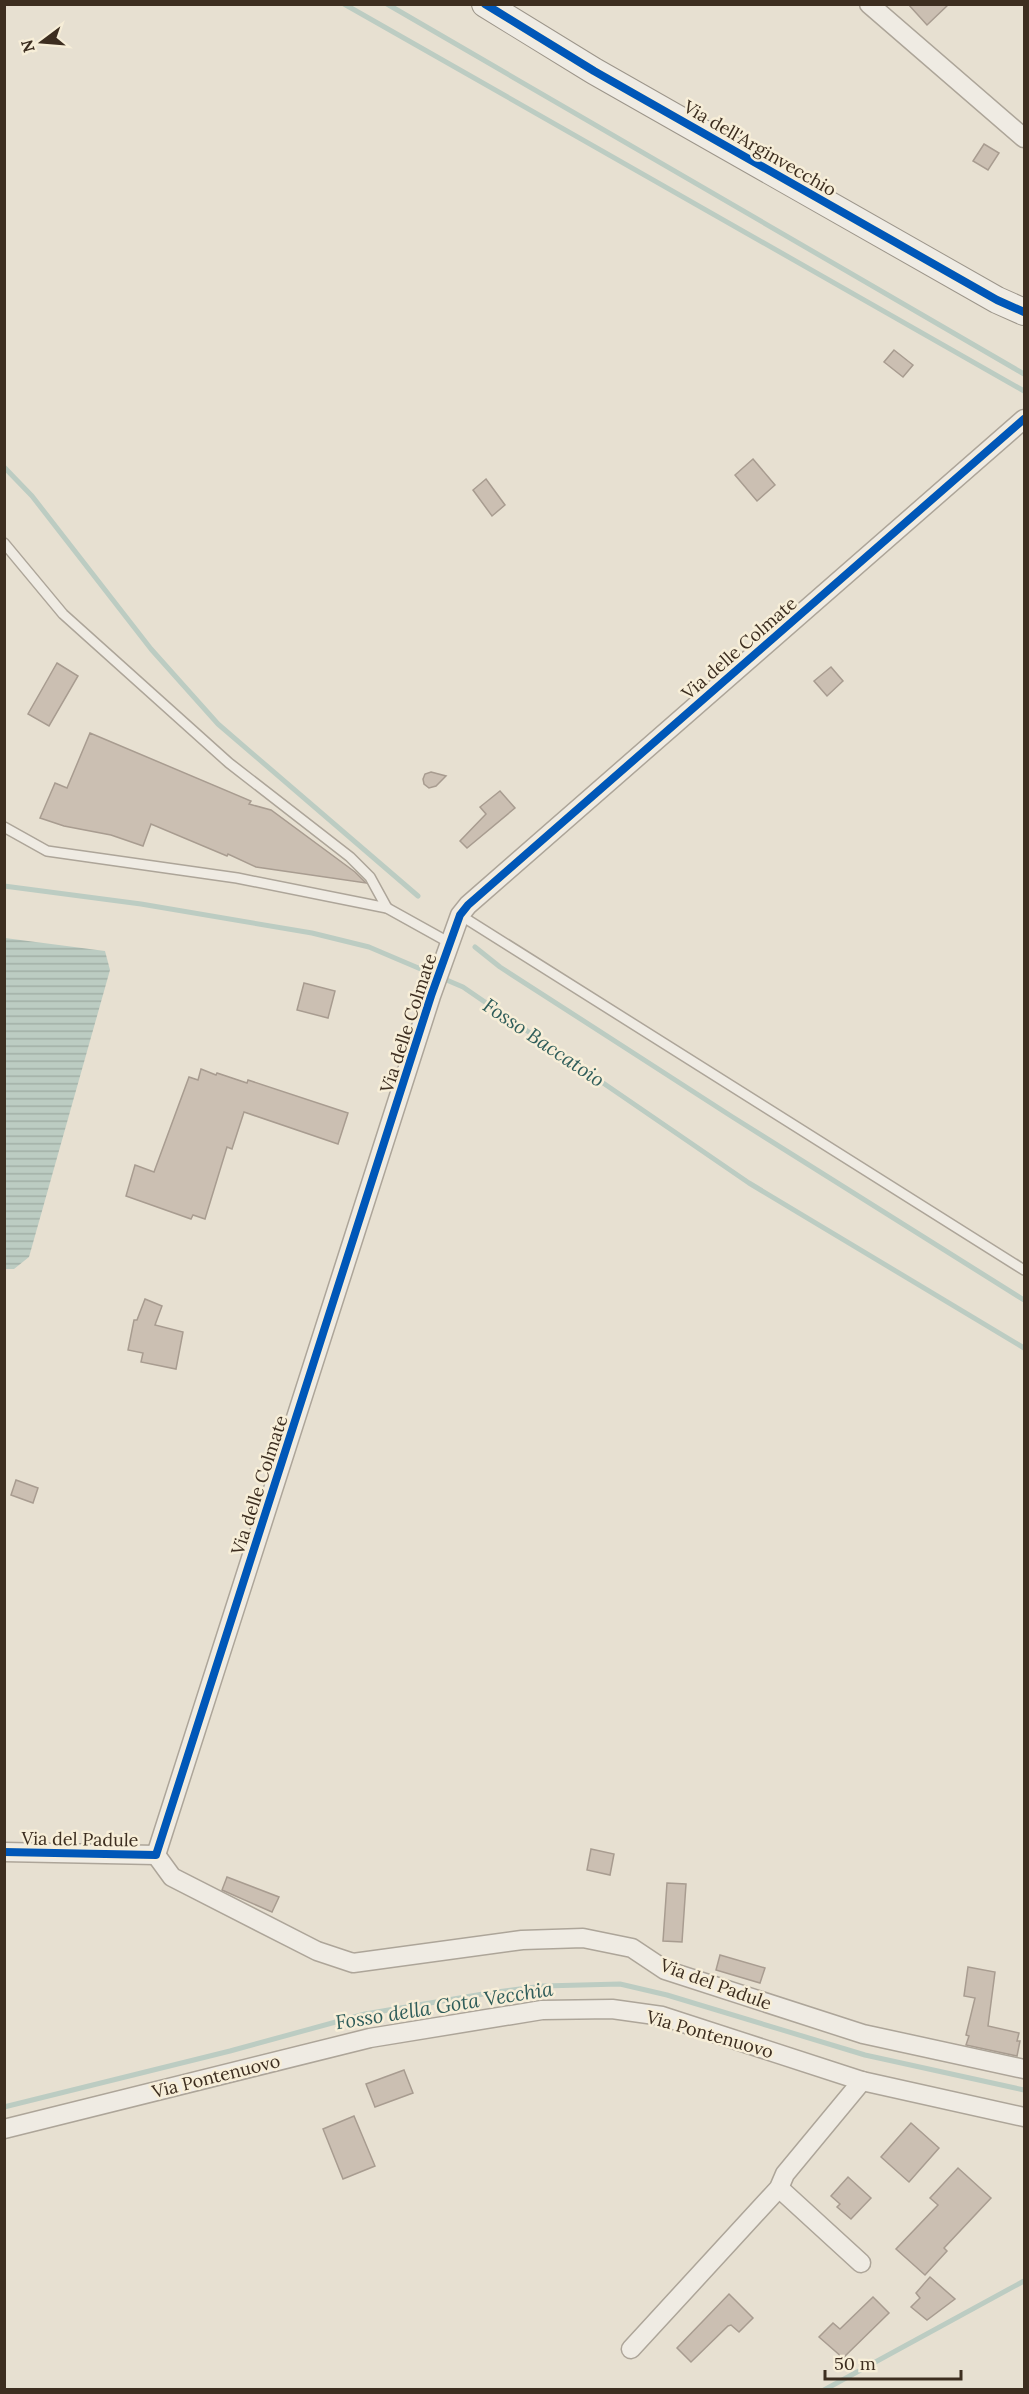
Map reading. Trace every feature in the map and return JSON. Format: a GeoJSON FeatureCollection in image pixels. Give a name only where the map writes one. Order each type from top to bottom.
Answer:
{"type":"FeatureCollection","features":[{"type":"Feature","properties":{"kind":"main road","name":"Via dell'Arginvecchio"},"geometry":{"type":"LineString","coordinates":[[485,4],[594,71],[987,295],[1024,312]]}},
{"type":"Feature","properties":{"kind":"street"},"geometry":{"type":"LineString","coordinates":[[869,4],[1024,138]]}},
{"type":"Feature","properties":{"kind":"street","name":"Via delle Colmate"},"geometry":{"type":"LineString","coordinates":[[156,1855],[431,996],[460,915],[477,897],[1021,422]]}},
{"type":"Feature","properties":{"kind":"street","name":"Via del Padule"},"geometry":{"type":"LineString","coordinates":[[4,1852],[156,1855],[172,1877],[317,1951],[353,1963],[522,1940],[583,1938],[632,1948],[665,1970],[863,2034],[1024,2069]]}},
{"type":"Feature","properties":{"kind":"street","name":"Via Pontenuovo"},"geometry":{"type":"LineString","coordinates":[[4,2129],[370,2038],[542,2010],[612,2009],[662,2016],[862,2081],[1024,2117]]}},
{"type":"Feature","properties":{"kind":"street"},"geometry":{"type":"LineString","coordinates":[[631,2349],[779,2188],[785,2174],[862,2081]]}},
{"type":"Feature","properties":{"kind":"street"},"geometry":{"type":"LineString","coordinates":[[779,2188],[861,2263]]}},
{"type":"Feature","properties":{"kind":"lane"},"geometry":{"type":"LineString","coordinates":[[4,543],[63,614],[229,763],[350,857],[370,877],[387,908]]}},
{"type":"Feature","properties":{"kind":"lane"},"geometry":{"type":"LineString","coordinates":[[4,826],[46,851],[237,878],[387,908],[450,943]]}},
{"type":"Feature","properties":{"kind":"lane"},"geometry":{"type":"LineString","coordinates":[[460,915],[1024,1270]]}},
{"type":"Feature","properties":{"kind":"shaded area"},"geometry":{"type":"Polygon","coordinates":[[[5,938],[105,951],[110,970],[29,1257],[14,1269],[4,1269],[5,938]]]}},
{"type":"Feature","properties":{"kind":"building"},"geometry":{"type":"Polygon","coordinates":[[[908,4],[949,4],[927,25],[908,4]]]}},
{"type":"Feature","properties":{"kind":"building"},"geometry":{"type":"Polygon","coordinates":[[[984,144],[999,153],[988,170],[973,161],[984,144]]]}},
{"type":"Feature","properties":{"kind":"building"},"geometry":{"type":"Polygon","coordinates":[[[894,350],[913,365],[903,377],[884,362],[894,350]]]}},
{"type":"Feature","properties":{"kind":"building"},"geometry":{"type":"Polygon","coordinates":[[[753,459],[775,485],[757,501],[735,475],[753,459]]]}},
{"type":"Feature","properties":{"kind":"building"},"geometry":{"type":"Polygon","coordinates":[[[486,479],[505,505],[492,516],[473,490],[486,479]]]}},
{"type":"Feature","properties":{"kind":"building"},"geometry":{"type":"Polygon","coordinates":[[[57,663],[78,676],[49,726],[28,714],[57,663]]]}},
{"type":"Feature","properties":{"kind":"building"},"geometry":{"type":"Polygon","coordinates":[[[831,667],[843,681],[827,696],[814,681],[831,667]]]}},
{"type":"Feature","properties":{"kind":"building"},"geometry":{"type":"Polygon","coordinates":[[[90,733],[251,801],[249,804],[271,810],[355,872],[366,883],[256,867],[151,824],[143,846],[111,835],[64,826],[40,818],[55,783],[67,788],[90,733]]]}},
{"type":"Feature","properties":{"kind":"building"},"geometry":{"type":"Polygon","coordinates":[[[431,772],[446,776],[436,786],[429,788],[424,784],[423,779],[425,774],[431,772]]]}},
{"type":"Feature","properties":{"kind":"building"},"geometry":{"type":"Polygon","coordinates":[[[500,791],[515,808],[467,848],[460,841],[486,814],[480,807],[500,791]]]}},
{"type":"Feature","properties":{"kind":"building"},"geometry":{"type":"Polygon","coordinates":[[[304,983],[335,991],[328,1018],[297,1010],[304,983]]]}},
{"type":"Feature","properties":{"kind":"building"},"geometry":{"type":"Polygon","coordinates":[[[201,1069],[247,1083],[248,1080],[348,1113],[338,1144],[244,1112],[232,1149],[227,1147],[205,1219],[193,1215],[191,1219],[126,1196],[135,1165],[154,1172],[189,1077],[198,1080],[201,1069]]]}},
{"type":"Feature","properties":{"kind":"building"},"geometry":{"type":"Polygon","coordinates":[[[145,1299],[162,1306],[155,1325],[183,1332],[176,1369],[141,1362],[143,1353],[128,1350],[134,1320],[137,1320],[145,1299]]]}},
{"type":"Feature","properties":{"kind":"building"},"geometry":{"type":"Polygon","coordinates":[[[16,1480],[38,1488],[33,1503],[11,1495],[16,1480]]]}},
{"type":"Feature","properties":{"kind":"building"},"geometry":{"type":"Polygon","coordinates":[[[591,1849],[614,1854],[610,1875],[587,1870],[591,1849]]]}},
{"type":"Feature","properties":{"kind":"building"},"geometry":{"type":"Polygon","coordinates":[[[227,1877],[279,1897],[272,1912],[222,1890],[227,1877]]]}},
{"type":"Feature","properties":{"kind":"building"},"geometry":{"type":"Polygon","coordinates":[[[667,1883],[686,1884],[682,1942],[663,1941],[667,1883]]]}},
{"type":"Feature","properties":{"kind":"building"},"geometry":{"type":"Polygon","coordinates":[[[720,1955],[765,1968],[760,1983],[716,1970],[720,1955]]]}},
{"type":"Feature","properties":{"kind":"building"},"geometry":{"type":"Polygon","coordinates":[[[968,1967],[995,1972],[988,2026],[1019,2033],[1017,2056],[966,2045],[969,2036],[966,2035],[975,1998],[964,1996],[968,1967]]]}},
{"type":"Feature","properties":{"kind":"building"},"geometry":{"type":"Polygon","coordinates":[[[404,2070],[413,2093],[375,2107],[366,2084],[404,2070]]]}},
{"type":"Feature","properties":{"kind":"building"},"geometry":{"type":"Polygon","coordinates":[[[354,2116],[375,2166],[343,2179],[323,2129],[354,2116]]]}},
{"type":"Feature","properties":{"kind":"building"},"geometry":{"type":"Polygon","coordinates":[[[911,2123],[939,2148],[909,2182],[881,2157],[911,2123]]]}},
{"type":"Feature","properties":{"kind":"building"},"geometry":{"type":"Polygon","coordinates":[[[958,2168],[991,2198],[944,2248],[947,2251],[925,2275],[896,2249],[938,2205],[930,2198],[958,2168]]]}},
{"type":"Feature","properties":{"kind":"building"},"geometry":{"type":"Polygon","coordinates":[[[848,2177],[871,2198],[851,2219],[837,2207],[840,2204],[831,2196],[848,2177]]]}},
{"type":"Feature","properties":{"kind":"building"},"geometry":{"type":"Polygon","coordinates":[[[930,2277],[955,2299],[927,2320],[911,2307],[920,2298],[916,2293],[930,2277]]]}},
{"type":"Feature","properties":{"kind":"building"},"geometry":{"type":"Polygon","coordinates":[[[729,2294],[753,2318],[739,2332],[731,2325],[728,2326],[691,2362],[677,2348],[729,2294]]]}},
{"type":"Feature","properties":{"kind":"building"},"geometry":{"type":"Polygon","coordinates":[[[873,2297],[889,2313],[843,2358],[819,2337],[833,2323],[840,2329],[873,2297]]]}},
{"type":"Feature","properties":{"kind":"waterway"},"geometry":{"type":"LineString","coordinates":[[344,4],[1024,391]]}},
{"type":"Feature","properties":{"kind":"waterway"},"geometry":{"type":"LineString","coordinates":[[387,4],[1024,374]]}},
{"type":"Feature","properties":{"kind":"waterway"},"geometry":{"type":"LineString","coordinates":[[4,467],[32,496],[151,649],[218,724],[418,896]]}},
{"type":"Feature","properties":{"kind":"waterway","name":"Fosso Baccatoio"},"geometry":{"type":"LineString","coordinates":[[4,886],[141,904],[312,933],[369,947],[463,987],[749,1183],[1024,1348]]}},
{"type":"Feature","properties":{"kind":"waterway"},"geometry":{"type":"LineString","coordinates":[[475,947],[500,967],[731,1116],[1024,1300]]}},
{"type":"Feature","properties":{"kind":"waterway","name":"Fosso della Gota Vecchia"},"geometry":{"type":"LineString","coordinates":[[4,2107],[230,2051],[365,2014],[543,1986],[620,1984],[667,1995],[865,2055],[1024,2090]]}},
{"type":"Feature","properties":{"kind":"waterway"},"geometry":{"type":"LineString","coordinates":[[824,2390],[1024,2281]]}},
{"type":"Feature","properties":{"kind":"cycle path"},"geometry":{"type":"LineString","coordinates":[[485,4],[594,71],[997,300],[1024,312]]}},
{"type":"Feature","properties":{"kind":"cycle path"},"geometry":{"type":"LineString","coordinates":[[4,1852],[156,1855],[431,996],[460,915],[468,905],[1024,419]]}}]}
